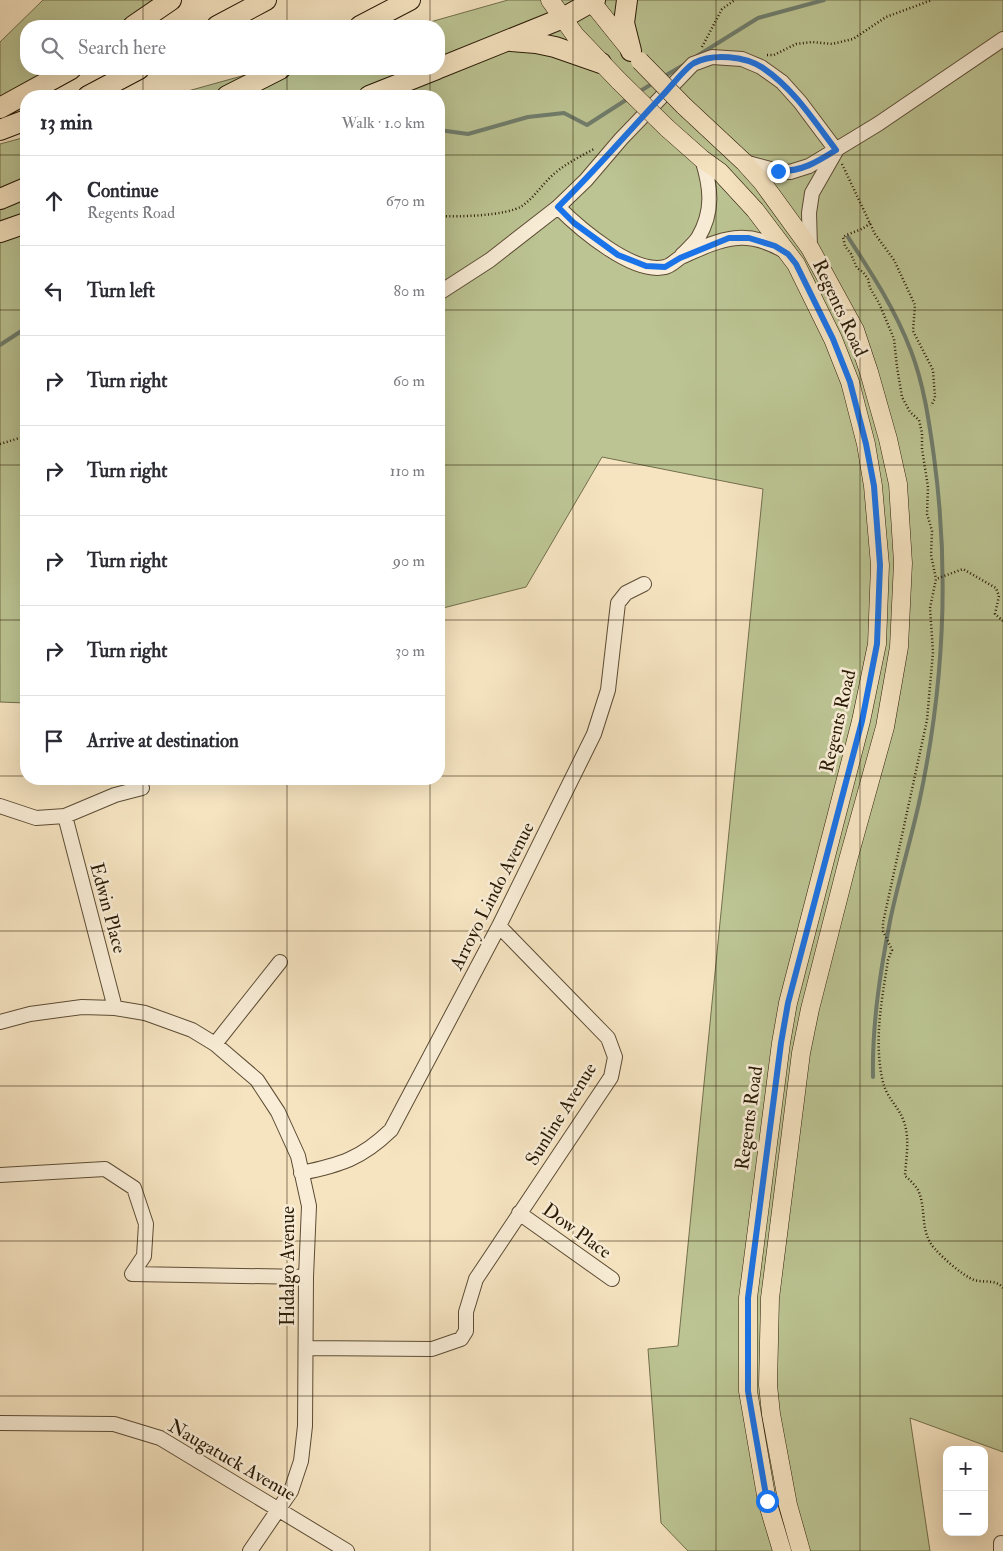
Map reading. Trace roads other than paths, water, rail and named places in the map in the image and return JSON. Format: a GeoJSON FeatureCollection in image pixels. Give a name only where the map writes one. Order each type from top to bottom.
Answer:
{"type":"FeatureCollection","features":[{"type":"Feature","properties":{"kind":"highway"},"geometry":{"type":"LineString","coordinates":[[142,20],[171,0]]}},
{"type":"Feature","properties":{"kind":"highway"},"geometry":{"type":"LineString","coordinates":[[228,20],[266,0]]}},
{"type":"Feature","properties":{"kind":"highway"},"geometry":{"type":"LineString","coordinates":[[372,20],[410,0]]}},
{"type":"Feature","properties":{"kind":"highway"},"geometry":{"type":"LineString","coordinates":[[627,0],[624,23],[636,56]]}},
{"type":"Feature","properties":{"kind":"highway"},"geometry":{"type":"LineString","coordinates":[[445,65],[563,18],[592,1]]}},
{"type":"Feature","properties":{"kind":"highway"},"geometry":{"type":"LineString","coordinates":[[507,40],[555,47],[601,62]]}},
{"type":"Feature","properties":{"kind":"highway"},"geometry":{"type":"LineString","coordinates":[[33,90],[60,75]]}},
{"type":"Feature","properties":{"kind":"highway"},"geometry":{"type":"LineString","coordinates":[[99,90],[128,75]]}},
{"type":"Feature","properties":{"kind":"highway"},"geometry":{"type":"LineString","coordinates":[[240,90],[268,75]]}},
{"type":"Feature","properties":{"kind":"highway"},"geometry":{"type":"LineString","coordinates":[[383,90],[420,75]]}},
{"type":"Feature","properties":{"kind":"highway"},"geometry":{"type":"LineString","coordinates":[[0,108],[20,97]]}},
{"type":"Feature","properties":{"kind":"highway"},"geometry":{"type":"LineString","coordinates":[[0,130],[20,122]]}},
{"type":"Feature","properties":{"kind":"highway"},"geometry":{"type":"LineString","coordinates":[[0,199],[20,191]]}},
{"type":"Feature","properties":{"kind":"highway"},"geometry":{"type":"LineString","coordinates":[[0,232],[20,225]]}},
{"type":"Feature","properties":{"kind":"main road","name":"Regents Road"},"geometry":{"type":"LineString","coordinates":[[550,0],[575,35],[619,81],[667,128],[720,172],[755,210],[796,264],[833,339],[850,382],[866,444],[874,486],[880,565],[877,644],[862,721],[788,1003],[781,1043],[748,1298],[748,1391],[767,1501],[782,1551]]}},
{"type":"Feature","properties":{"kind":"main road","name":"Regents Road"},"geometry":{"type":"LineString","coordinates":[[592,1],[636,56],[762,182],[810,248],[855,330],[888,439],[898,484],[903,563],[899,647],[885,727],[848,860],[810,1009],[801,1053],[770,1298],[768,1384],[771,1414],[788,1505],[801,1551]]}},
{"type":"Feature","properties":{"kind":"street"},"geometry":{"type":"LineString","coordinates":[[744,162],[778,171],[790,172],[809,166],[1003,39]]}},
{"type":"Feature","properties":{"kind":"street"},"geometry":{"type":"LineString","coordinates":[[445,289],[490,260],[558,207],[586,180],[621,139],[693,64],[712,57],[742,58],[761,67],[782,82],[800,102],[836,150]]}},
{"type":"Feature","properties":{"kind":"street"},"geometry":{"type":"LineString","coordinates":[[810,248],[809,213],[812,193],[836,150]]}},
{"type":"Feature","properties":{"kind":"street"},"geometry":{"type":"LineString","coordinates":[[680,258],[698,239],[710,204],[710,188],[702,159]]}},
{"type":"Feature","properties":{"kind":"street"},"geometry":{"type":"LineString","coordinates":[[558,207],[574,223],[618,255],[646,266],[665,267],[680,258],[729,238],[749,238],[775,246],[788,254]]}},
{"type":"Feature","properties":{"kind":"street","name":"Arroyo Lindo Avenue"},"geometry":{"type":"LineString","coordinates":[[301,1173],[335,1166],[357,1157],[376,1145],[391,1130],[499,926],[594,734],[608,690],[618,603],[626,593],[644,584]]}},
{"type":"Feature","properties":{"kind":"street"},"geometry":{"type":"LineString","coordinates":[[0,806],[36,818],[65,816],[115,795],[142,788]]}},
{"type":"Feature","properties":{"kind":"street","name":"Edwin Place"},"geometry":{"type":"LineString","coordinates":[[65,816],[115,1008]]}},
{"type":"Feature","properties":{"kind":"street","name":"Sunline Avenue"},"geometry":{"type":"LineString","coordinates":[[306,1348],[432,1349],[461,1339],[466,1331],[466,1312],[476,1279],[611,1077],[615,1057],[608,1038],[499,926]]}},
{"type":"Feature","properties":{"kind":"street"},"geometry":{"type":"LineString","coordinates":[[215,1044],[280,962]]}},
{"type":"Feature","properties":{"kind":"street","name":"Hidalgo Avenue"},"geometry":{"type":"LineString","coordinates":[[0,1022],[30,1014],[82,1007],[115,1008],[145,1013],[192,1030],[215,1044],[257,1080],[278,1112],[298,1156],[309,1206],[306,1277],[305,1426],[301,1461],[291,1491],[250,1551]]}},
{"type":"Feature","properties":{"kind":"street"},"geometry":{"type":"LineString","coordinates":[[0,1175],[105,1169],[134,1188],[146,1224],[144,1256],[132,1274],[306,1277]]}},
{"type":"Feature","properties":{"kind":"street","name":"Dow Place"},"geometry":{"type":"LineString","coordinates":[[519,1213],[612,1279]]}},
{"type":"Feature","properties":{"kind":"street","name":"Naugatuck Avenue"},"geometry":{"type":"LineString","coordinates":[[0,1423],[114,1424],[160,1438],[347,1551]]}},
{"type":"Feature","properties":{"kind":"waterway"},"geometry":{"type":"LineString","coordinates":[[697,56],[758,18],[824,0]]}},
{"type":"Feature","properties":{"kind":"waterway"},"geometry":{"type":"LineString","coordinates":[[663,77],[687,63]]}},
{"type":"Feature","properties":{"kind":"waterway"},"geometry":{"type":"LineString","coordinates":[[637,93],[655,82]]}},
{"type":"Feature","properties":{"kind":"waterway"},"geometry":{"type":"LineString","coordinates":[[445,131],[468,134],[528,117],[564,113],[587,125],[629,98]]}},
{"type":"Feature","properties":{"kind":"waterway"},"geometry":{"type":"LineString","coordinates":[[848,237],[890,306],[916,364],[926,403],[932,444],[942,545],[942,631],[934,717],[919,803],[893,906],[883,960],[875,1018],[873,1077]]}},
{"type":"Feature","properties":{"kind":"waterway"},"geometry":{"type":"LineString","coordinates":[[0,345],[20,332]]}}]}
